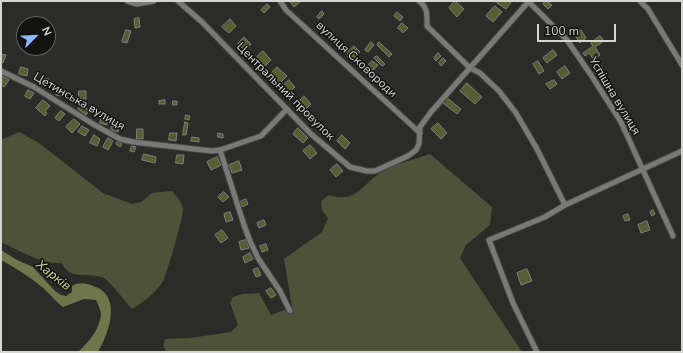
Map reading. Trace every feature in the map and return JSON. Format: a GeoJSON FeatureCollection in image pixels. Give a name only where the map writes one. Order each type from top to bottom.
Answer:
{"type":"FeatureCollection","features":[{"type":"Feature","properties":{"kind":"street"},"geometry":{"type":"LineString","coordinates":[[126,1],[137,4],[154,1]]}},
{"type":"Feature","properties":{"kind":"street","name":"Центральний провулок"},"geometry":{"type":"LineString","coordinates":[[178,1],[197,18],[311,134],[350,167],[367,171],[375,171],[408,156],[416,150],[419,144],[420,127],[431,112],[528,1]]}},
{"type":"Feature","properties":{"kind":"street","name":"вулиця Сковороди"},"geometry":{"type":"LineString","coordinates":[[280,1],[286,10],[420,133]]}},
{"type":"Feature","properties":{"kind":"street"},"geometry":{"type":"LineString","coordinates":[[419,1],[427,11],[427,26],[470,68],[480,73],[499,91],[516,113],[537,149],[565,206]]}},
{"type":"Feature","properties":{"kind":"street","name":"Успішна вулиця"},"geometry":{"type":"LineString","coordinates":[[528,1],[567,40],[621,122],[673,236]]}},
{"type":"Feature","properties":{"kind":"street"},"geometry":{"type":"LineString","coordinates":[[640,1],[648,9],[682,65]]}},
{"type":"Feature","properties":{"kind":"street","name":"Цетинська вулиця"},"geometry":{"type":"LineString","coordinates":[[1,71],[34,87],[92,124],[120,139],[133,142],[212,151],[220,150],[261,136],[287,109]]}},
{"type":"Feature","properties":{"kind":"street"},"geometry":{"type":"LineString","coordinates":[[220,150],[250,241],[258,258],[280,291],[290,310]]}},
{"type":"Feature","properties":{"kind":"street"},"geometry":{"type":"LineString","coordinates":[[537,352],[513,303],[489,240],[545,217],[565,206],[682,151]]}},
{"type":"Feature","properties":{"kind":"shaded area"},"geometry":{"type":"Polygon","coordinates":[[[19,132],[39,143],[103,193],[132,204],[141,202],[152,193],[172,191],[179,200],[183,209],[183,214],[164,279],[156,291],[141,304],[132,309],[104,278],[99,276],[75,274],[66,269],[62,263],[47,262],[23,253],[1,242],[1,140],[19,132]]]}},
{"type":"Feature","properties":{"kind":"shaded area"},"geometry":{"type":"Polygon","coordinates":[[[430,154],[492,207],[490,225],[466,245],[460,258],[522,352],[166,351],[163,346],[165,339],[190,338],[231,332],[238,325],[230,303],[233,297],[243,294],[259,293],[271,315],[292,307],[284,259],[322,232],[328,218],[322,210],[321,201],[329,195],[347,197],[354,194],[385,170],[401,163],[430,154]]]}},
{"type":"Feature","properties":{"kind":"shaded area"},"geometry":{"type":"Polygon","coordinates":[[[1,250],[17,260],[33,267],[55,291],[61,295],[66,296],[72,292],[72,286],[80,283],[90,285],[102,291],[108,297],[111,306],[111,315],[106,335],[98,352],[78,352],[90,340],[98,326],[101,313],[96,300],[84,299],[63,307],[33,280],[1,260],[1,250]]]}},
{"type":"Feature","properties":{"kind":"building"},"geometry":{"type":"Polygon","coordinates":[[[301,1],[294,7],[290,2],[301,1]]]}},
{"type":"Feature","properties":{"kind":"building"},"geometry":{"type":"Polygon","coordinates":[[[455,1],[464,9],[457,17],[449,8],[455,1]]]}},
{"type":"Feature","properties":{"kind":"building"},"geometry":{"type":"Polygon","coordinates":[[[499,1],[512,1],[506,9],[497,3],[499,1]]]}},
{"type":"Feature","properties":{"kind":"building"},"geometry":{"type":"Polygon","coordinates":[[[546,1],[552,5],[548,9],[543,4],[546,1]]]}},
{"type":"Feature","properties":{"kind":"building"},"geometry":{"type":"Polygon","coordinates":[[[267,4],[270,7],[264,13],[261,10],[267,4]]]}},
{"type":"Feature","properties":{"kind":"building"},"geometry":{"type":"Polygon","coordinates":[[[495,6],[502,12],[493,22],[486,16],[495,6]]]}},
{"type":"Feature","properties":{"kind":"building"},"geometry":{"type":"Polygon","coordinates":[[[322,11],[324,14],[319,19],[317,17],[322,11]]]}},
{"type":"Feature","properties":{"kind":"building"},"geometry":{"type":"Polygon","coordinates":[[[397,12],[403,17],[400,21],[394,16],[397,12]]]}},
{"type":"Feature","properties":{"kind":"building"},"geometry":{"type":"Polygon","coordinates":[[[139,18],[140,27],[135,28],[134,19],[139,18]]]}},
{"type":"Feature","properties":{"kind":"building"},"geometry":{"type":"Polygon","coordinates":[[[230,19],[236,26],[229,33],[222,27],[230,19]]]}},
{"type":"Feature","properties":{"kind":"building"},"geometry":{"type":"Polygon","coordinates":[[[402,23],[408,28],[403,33],[398,28],[402,23]]]}},
{"type":"Feature","properties":{"kind":"building"},"geometry":{"type":"Polygon","coordinates":[[[126,30],[131,31],[127,43],[122,42],[126,30]]]}},
{"type":"Feature","properties":{"kind":"building"},"geometry":{"type":"Polygon","coordinates":[[[581,30],[586,38],[580,43],[574,34],[581,30]]]}},
{"type":"Feature","properties":{"kind":"building"},"geometry":{"type":"Polygon","coordinates":[[[600,36],[604,41],[595,47],[600,55],[594,60],[589,53],[585,56],[583,53],[593,46],[591,43],[600,36]]]}},
{"type":"Feature","properties":{"kind":"building"},"geometry":{"type":"Polygon","coordinates":[[[244,37],[251,44],[245,51],[238,44],[244,37]]]}},
{"type":"Feature","properties":{"kind":"building"},"geometry":{"type":"Polygon","coordinates":[[[371,42],[374,45],[368,52],[365,50],[371,42]]]}},
{"type":"Feature","properties":{"kind":"building"},"geometry":{"type":"Polygon","coordinates":[[[379,42],[392,54],[389,57],[377,45],[379,42]]]}},
{"type":"Feature","properties":{"kind":"building"},"geometry":{"type":"Polygon","coordinates":[[[354,46],[360,52],[353,59],[347,53],[354,46]]]}},
{"type":"Feature","properties":{"kind":"building"},"geometry":{"type":"Polygon","coordinates":[[[553,50],[557,55],[547,63],[543,58],[553,50]]]}},
{"type":"Feature","properties":{"kind":"building"},"geometry":{"type":"Polygon","coordinates":[[[263,51],[271,60],[263,68],[255,59],[263,51]]]}},
{"type":"Feature","properties":{"kind":"building"},"geometry":{"type":"Polygon","coordinates":[[[438,53],[441,56],[436,61],[434,58],[438,53]]]}},
{"type":"Feature","properties":{"kind":"building"},"geometry":{"type":"Polygon","coordinates":[[[1,54],[6,55],[3,63],[1,62],[1,54]]]}},
{"type":"Feature","properties":{"kind":"building"},"geometry":{"type":"Polygon","coordinates":[[[377,56],[385,64],[382,66],[374,58],[377,56]]]}},
{"type":"Feature","properties":{"kind":"building"},"geometry":{"type":"Polygon","coordinates":[[[443,58],[446,61],[441,66],[439,63],[443,58]]]}},
{"type":"Feature","properties":{"kind":"building"},"geometry":{"type":"Polygon","coordinates":[[[372,61],[378,65],[370,74],[365,69],[372,61]]]}},
{"type":"Feature","properties":{"kind":"building"},"geometry":{"type":"Polygon","coordinates":[[[538,61],[544,71],[539,74],[533,64],[538,61]]]}},
{"type":"Feature","properties":{"kind":"building"},"geometry":{"type":"Polygon","coordinates":[[[565,66],[570,73],[562,79],[557,72],[565,66]]]}},
{"type":"Feature","properties":{"kind":"building"},"geometry":{"type":"Polygon","coordinates":[[[21,67],[28,69],[27,76],[19,74],[21,67]]]}},
{"type":"Feature","properties":{"kind":"building"},"geometry":{"type":"Polygon","coordinates":[[[277,67],[287,76],[279,84],[270,75],[277,67]]]}},
{"type":"Feature","properties":{"kind":"building"},"geometry":{"type":"Polygon","coordinates":[[[3,76],[9,80],[4,87],[1,85],[1,79],[3,76]]]}},
{"type":"Feature","properties":{"kind":"building"},"geometry":{"type":"Polygon","coordinates":[[[43,78],[49,79],[47,86],[42,85],[43,78]]]}},
{"type":"Feature","properties":{"kind":"building"},"geometry":{"type":"Polygon","coordinates":[[[289,80],[295,87],[289,93],[283,86],[289,80]]]}},
{"type":"Feature","properties":{"kind":"building"},"geometry":{"type":"Polygon","coordinates":[[[554,80],[557,84],[550,89],[546,84],[554,80]]]}},
{"type":"Feature","properties":{"kind":"building"},"geometry":{"type":"Polygon","coordinates":[[[467,83],[482,97],[475,104],[460,91],[467,83]]]}},
{"type":"Feature","properties":{"kind":"building"},"geometry":{"type":"Polygon","coordinates":[[[58,89],[67,91],[65,97],[56,95],[58,89]]]}},
{"type":"Feature","properties":{"kind":"building"},"geometry":{"type":"Polygon","coordinates":[[[28,90],[34,93],[30,99],[25,96],[28,90]]]}},
{"type":"Feature","properties":{"kind":"building"},"geometry":{"type":"Polygon","coordinates":[[[79,91],[86,91],[86,99],[79,99],[79,91]]]}},
{"type":"Feature","properties":{"kind":"building"},"geometry":{"type":"Polygon","coordinates":[[[304,96],[311,104],[305,110],[298,103],[304,96]]]}},
{"type":"Feature","properties":{"kind":"building"},"geometry":{"type":"Polygon","coordinates":[[[447,98],[461,109],[457,114],[443,103],[447,98]]]}},
{"type":"Feature","properties":{"kind":"building"},"geometry":{"type":"Polygon","coordinates":[[[43,100],[50,106],[45,111],[47,113],[45,116],[36,108],[43,100]]]}},
{"type":"Feature","properties":{"kind":"building"},"geometry":{"type":"Polygon","coordinates":[[[165,100],[165,104],[159,104],[159,101],[165,100]]]}},
{"type":"Feature","properties":{"kind":"building"},"geometry":{"type":"Polygon","coordinates":[[[173,101],[177,101],[177,105],[173,105],[173,101]]]}},
{"type":"Feature","properties":{"kind":"building"},"geometry":{"type":"Polygon","coordinates":[[[81,105],[89,110],[86,115],[78,109],[81,105]]]}},
{"type":"Feature","properties":{"kind":"building"},"geometry":{"type":"Polygon","coordinates":[[[61,111],[65,114],[59,121],[55,118],[61,111]]]}},
{"type":"Feature","properties":{"kind":"building"},"geometry":{"type":"Polygon","coordinates":[[[186,115],[190,116],[189,120],[185,119],[186,115]]]}},
{"type":"Feature","properties":{"kind":"building"},"geometry":{"type":"Polygon","coordinates":[[[102,116],[109,118],[107,125],[100,123],[102,116]]]}},
{"type":"Feature","properties":{"kind":"building"},"geometry":{"type":"Polygon","coordinates":[[[74,119],[80,124],[72,133],[66,127],[74,119]]]}},
{"type":"Feature","properties":{"kind":"building"},"geometry":{"type":"Polygon","coordinates":[[[185,122],[188,123],[186,135],[183,135],[185,122]]]}},
{"type":"Feature","properties":{"kind":"building"},"geometry":{"type":"Polygon","coordinates":[[[438,123],[447,133],[441,139],[431,129],[438,123]]]}},
{"type":"Feature","properties":{"kind":"building"},"geometry":{"type":"Polygon","coordinates":[[[112,124],[120,127],[118,132],[111,130],[112,124]]]}},
{"type":"Feature","properties":{"kind":"building"},"geometry":{"type":"Polygon","coordinates":[[[82,126],[89,130],[85,136],[78,132],[82,126]]]}},
{"type":"Feature","properties":{"kind":"building"},"geometry":{"type":"Polygon","coordinates":[[[298,128],[308,138],[303,143],[293,134],[298,128]]]}},
{"type":"Feature","properties":{"kind":"building"},"geometry":{"type":"Polygon","coordinates":[[[137,129],[143,129],[143,139],[137,139],[137,129]]]}},
{"type":"Feature","properties":{"kind":"building"},"geometry":{"type":"Polygon","coordinates":[[[170,133],[177,133],[176,141],[169,140],[170,133]]]}},
{"type":"Feature","properties":{"kind":"building"},"geometry":{"type":"Polygon","coordinates":[[[218,133],[223,134],[223,138],[218,137],[218,133]]]}},
{"type":"Feature","properties":{"kind":"building"},"geometry":{"type":"Polygon","coordinates":[[[94,135],[100,139],[97,146],[90,143],[94,135]]]}},
{"type":"Feature","properties":{"kind":"building"},"geometry":{"type":"Polygon","coordinates":[[[342,135],[350,143],[345,149],[337,141],[342,135]]]}},
{"type":"Feature","properties":{"kind":"building"},"geometry":{"type":"Polygon","coordinates":[[[192,137],[199,138],[199,142],[191,141],[192,137]]]}},
{"type":"Feature","properties":{"kind":"building"},"geometry":{"type":"Polygon","coordinates":[[[108,138],[113,141],[108,150],[103,147],[108,138]]]}},
{"type":"Feature","properties":{"kind":"building"},"geometry":{"type":"Polygon","coordinates":[[[118,141],[122,144],[120,147],[116,144],[118,141]]]}},
{"type":"Feature","properties":{"kind":"building"},"geometry":{"type":"Polygon","coordinates":[[[310,145],[317,153],[310,159],[303,151],[310,145]]]}},
{"type":"Feature","properties":{"kind":"building"},"geometry":{"type":"Polygon","coordinates":[[[132,146],[136,147],[134,152],[130,151],[132,146]]]}},
{"type":"Feature","properties":{"kind":"building"},"geometry":{"type":"Polygon","coordinates":[[[144,154],[156,157],[155,163],[142,160],[144,154]]]}},
{"type":"Feature","properties":{"kind":"building"},"geometry":{"type":"Polygon","coordinates":[[[177,155],[184,155],[183,164],[176,163],[177,155]]]}},
{"type":"Feature","properties":{"kind":"building"},"geometry":{"type":"Polygon","coordinates":[[[217,157],[221,165],[211,170],[207,162],[217,157]]]}},
{"type":"Feature","properties":{"kind":"building"},"geometry":{"type":"Polygon","coordinates":[[[239,161],[242,170],[232,173],[229,165],[239,161]]]}},
{"type":"Feature","properties":{"kind":"building"},"geometry":{"type":"Polygon","coordinates":[[[337,164],[343,171],[336,177],[330,170],[337,164]]]}},
{"type":"Feature","properties":{"kind":"building"},"geometry":{"type":"Polygon","coordinates":[[[224,192],[229,197],[223,202],[218,197],[224,192]]]}},
{"type":"Feature","properties":{"kind":"building"},"geometry":{"type":"Polygon","coordinates":[[[246,199],[248,204],[242,207],[240,202],[246,199]]]}},
{"type":"Feature","properties":{"kind":"building"},"geometry":{"type":"Polygon","coordinates":[[[653,210],[655,214],[652,216],[650,212],[653,210]]]}},
{"type":"Feature","properties":{"kind":"building"},"geometry":{"type":"Polygon","coordinates":[[[230,212],[233,220],[226,222],[224,214],[230,212]]]}},
{"type":"Feature","properties":{"kind":"building"},"geometry":{"type":"Polygon","coordinates":[[[628,214],[630,220],[625,221],[623,216],[628,214]]]}},
{"type":"Feature","properties":{"kind":"building"},"geometry":{"type":"Polygon","coordinates":[[[264,220],[266,225],[259,228],[257,223],[264,220]]]}},
{"type":"Feature","properties":{"kind":"building"},"geometry":{"type":"Polygon","coordinates":[[[647,221],[650,230],[641,233],[638,225],[647,221]]]}},
{"type":"Feature","properties":{"kind":"building"},"geometry":{"type":"Polygon","coordinates":[[[222,230],[228,238],[221,243],[215,235],[222,230]]]}},
{"type":"Feature","properties":{"kind":"building"},"geometry":{"type":"Polygon","coordinates":[[[246,240],[249,248],[241,250],[239,242],[246,240]]]}},
{"type":"Feature","properties":{"kind":"building"},"geometry":{"type":"Polygon","coordinates":[[[266,244],[268,250],[262,252],[260,246],[266,244]]]}},
{"type":"Feature","properties":{"kind":"building"},"geometry":{"type":"Polygon","coordinates":[[[250,253],[253,259],[245,263],[243,257],[250,253]]]}},
{"type":"Feature","properties":{"kind":"building"},"geometry":{"type":"Polygon","coordinates":[[[258,268],[261,275],[256,277],[253,270],[258,268]]]}},
{"type":"Feature","properties":{"kind":"building"},"geometry":{"type":"Polygon","coordinates":[[[527,269],[532,281],[521,285],[517,273],[527,269]]]}},
{"type":"Feature","properties":{"kind":"building"},"geometry":{"type":"Polygon","coordinates":[[[271,288],[276,295],[271,298],[266,291],[271,288]]]}},
{"type":"Feature","properties":{"kind":"water label","name":"Харків"},"geometry":{"type":"Point","coordinates":[53,276]}}]}
